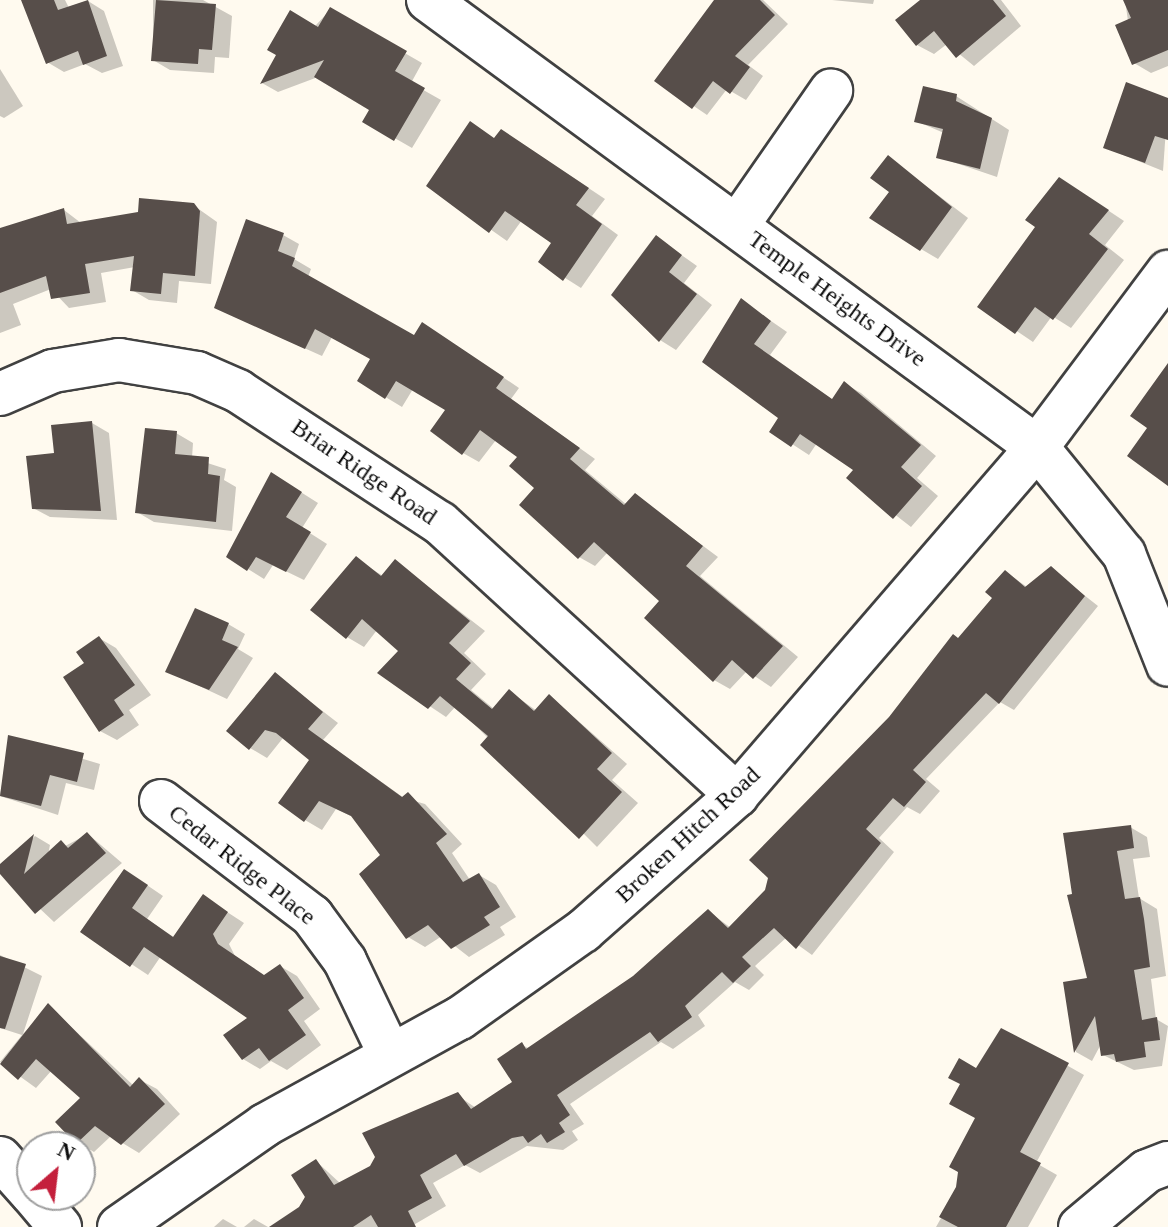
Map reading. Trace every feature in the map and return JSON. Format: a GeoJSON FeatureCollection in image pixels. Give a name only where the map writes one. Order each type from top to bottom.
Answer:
{"type":"FeatureCollection","features":[{"type":"Feature","properties":{"kind":"street","name":"Temple Heights Drive"},"geometry":{"type":"LineString","coordinates":[[428,0],[1037,447],[1124,554],[1168,665]]}},
{"type":"Feature","properties":{"kind":"street"},"geometry":{"type":"LineString","coordinates":[[737,226],[831,91]]}},
{"type":"Feature","properties":{"kind":"street","name":"Broken Hitch Road"},"geometry":{"type":"LineString","coordinates":[[119,1227],[265,1125],[460,1018],[583,931],[737,795],[1037,447],[1168,272]]}},
{"type":"Feature","properties":{"kind":"street","name":"Briar Ridge Road"},"geometry":{"type":"LineString","coordinates":[[0,394],[53,371],[119,360],[197,373],[238,391],[440,523],[737,795]]}},
{"type":"Feature","properties":{"kind":"street","name":"Cedar Ridge Place"},"geometry":{"type":"LineString","coordinates":[[161,801],[312,916],[345,961],[390,1055]]}},
{"type":"Feature","properties":{"kind":"street"},"geometry":{"type":"LineString","coordinates":[[0,1158],[16,1176]]}},
{"type":"Feature","properties":{"kind":"street"},"geometry":{"type":"LineString","coordinates":[[1080,1227],[1147,1171],[1168,1163]]}},
{"type":"Feature","properties":{"kind":"street"},"geometry":{"type":"LineString","coordinates":[[46,1211],[60,1227]]}},
{"type":"Feature","properties":{"kind":"building"},"geometry":{"type":"Polygon","coordinates":[[[21,0],[54,0],[58,10],[88,0],[107,56],[83,65],[78,51],[46,64],[21,0]]]}},
{"type":"Feature","properties":{"kind":"building"},"geometry":{"type":"Polygon","coordinates":[[[156,0],[216,4],[212,50],[199,49],[198,64],[151,61],[156,0]]]}},
{"type":"Feature","properties":{"kind":"building"},"geometry":{"type":"Polygon","coordinates":[[[714,0],[760,0],[775,15],[735,56],[750,67],[730,94],[713,81],[692,109],[654,81],[714,0]]]}},
{"type":"Feature","properties":{"kind":"building"},"geometry":{"type":"Polygon","coordinates":[[[920,0],[993,0],[1006,16],[956,58],[934,31],[916,46],[895,20],[920,0]]]}},
{"type":"Feature","properties":{"kind":"building"},"geometry":{"type":"Polygon","coordinates":[[[1123,0],[1168,0],[1168,50],[1132,65],[1115,25],[1131,18],[1123,0]]]}},
{"type":"Feature","properties":{"kind":"building"},"geometry":{"type":"Polygon","coordinates":[[[330,7],[407,51],[395,71],[425,88],[394,141],[362,122],[369,110],[314,77],[324,60],[260,84],[276,55],[267,50],[290,10],[318,27],[330,7]]]}},
{"type":"Feature","properties":{"kind":"building"},"geometry":{"type":"Polygon","coordinates":[[[1126,82],[1168,98],[1168,140],[1155,136],[1145,163],[1103,148],[1126,82]]]}},
{"type":"Feature","properties":{"kind":"building"},"geometry":{"type":"Polygon","coordinates":[[[923,86],[957,94],[956,101],[992,118],[980,169],[936,158],[943,129],[914,122],[923,86]]]}},
{"type":"Feature","properties":{"kind":"building"},"geometry":{"type":"Polygon","coordinates":[[[470,121],[494,138],[501,129],[589,188],[576,205],[602,224],[563,281],[538,262],[551,243],[505,211],[489,233],[426,186],[470,121]]]}},
{"type":"Feature","properties":{"kind":"building"},"geometry":{"type":"Polygon","coordinates":[[[888,155],[952,207],[920,251],[869,218],[889,192],[870,178],[888,155]]]}},
{"type":"Feature","properties":{"kind":"building"},"geometry":{"type":"Polygon","coordinates":[[[1059,177],[1109,210],[1089,234],[1108,249],[1053,320],[1035,307],[1015,334],[977,307],[1035,227],[1025,220],[1059,177]]]}},
{"type":"Feature","properties":{"kind":"building"},"geometry":{"type":"Polygon","coordinates":[[[139,198],[194,203],[200,211],[195,276],[163,273],[161,294],[130,291],[134,256],[85,264],[90,293],[51,299],[46,276],[0,293],[0,228],[64,208],[67,224],[138,212],[139,198]]]}},
{"type":"Feature","properties":{"kind":"building"},"geometry":{"type":"Polygon","coordinates":[[[246,219],[284,233],[278,251],[295,258],[292,266],[414,335],[422,322],[504,377],[496,388],[580,448],[570,459],[624,505],[635,493],[703,546],[686,566],[783,646],[753,679],[732,660],[713,682],[644,618],[659,601],[594,542],[578,559],[519,505],[534,488],[509,466],[517,457],[480,430],[462,455],[430,431],[445,410],[396,381],[385,399],[357,381],[370,359],[315,329],[305,349],[214,308],[246,219]]]}},
{"type":"Feature","properties":{"kind":"building"},"geometry":{"type":"Polygon","coordinates":[[[656,235],[682,255],[669,272],[697,294],[659,342],[611,295],[656,235]]]}},
{"type":"Feature","properties":{"kind":"building"},"geometry":{"type":"Polygon","coordinates":[[[741,298],[771,321],[754,344],[832,399],[844,381],[921,445],[901,467],[922,486],[893,519],[846,478],[853,470],[800,434],[791,447],[769,432],[778,418],[702,362],[741,298]]]}},
{"type":"Feature","properties":{"kind":"building"},"geometry":{"type":"Polygon","coordinates":[[[1168,363],[1168,486],[1127,456],[1147,428],[1130,416],[1168,363]]]}},
{"type":"Feature","properties":{"kind":"building"},"geometry":{"type":"Polygon","coordinates":[[[92,421],[101,511],[32,509],[26,456],[54,453],[51,425],[92,421]]]}},
{"type":"Feature","properties":{"kind":"building"},"geometry":{"type":"Polygon","coordinates":[[[145,428],[177,431],[175,454],[209,457],[208,474],[220,476],[216,522],[135,513],[145,428]]]}},
{"type":"Feature","properties":{"kind":"building"},"geometry":{"type":"Polygon","coordinates":[[[271,472],[302,492],[286,517],[311,532],[286,572],[256,557],[247,571],[226,557],[271,472]]]}},
{"type":"Feature","properties":{"kind":"building"},"geometry":{"type":"Polygon","coordinates":[[[356,556],[381,576],[395,559],[470,621],[449,643],[471,663],[456,679],[492,709],[509,689],[534,711],[549,694],[612,753],[597,769],[622,792],[579,839],[480,745],[488,736],[440,696],[428,709],[377,673],[398,651],[362,619],[346,639],[310,610],[356,556]]]}},
{"type":"Feature","properties":{"kind":"building"},"geometry":{"type":"Polygon","coordinates":[[[1051,566],[1085,596],[999,704],[986,693],[913,770],[926,782],[904,807],[893,798],[866,829],[881,843],[796,949],[774,928],[742,957],[751,966],[733,983],[722,972],[685,1006],[692,1017],[658,1042],[650,1032],[557,1095],[570,1115],[559,1123],[565,1132],[547,1143],[541,1134],[528,1143],[523,1136],[512,1138],[464,1166],[456,1154],[420,1175],[432,1198],[408,1211],[416,1227],[378,1227],[371,1215],[353,1227],[269,1227],[299,1207],[305,1197],[291,1175],[316,1159],[334,1185],[370,1166],[375,1157],[362,1133],[458,1092],[471,1109],[512,1082],[497,1059],[522,1042],[526,1049],[633,976],[708,909],[728,928],[765,890],[768,878],[749,860],[889,717],[953,634],[958,638],[992,598],[985,592],[1005,570],[1025,587],[1051,566]]]}},
{"type":"Feature","properties":{"kind":"building"},"geometry":{"type":"Polygon","coordinates":[[[195,608],[229,623],[222,640],[238,647],[209,690],[165,672],[195,608]]]}},
{"type":"Feature","properties":{"kind":"building"},"geometry":{"type":"Polygon","coordinates":[[[99,636],[135,685],[114,700],[124,715],[99,732],[63,677],[84,663],[76,652],[99,636]]]}},
{"type":"Feature","properties":{"kind":"building"},"geometry":{"type":"Polygon","coordinates":[[[275,672],[323,712],[308,729],[402,797],[408,792],[447,834],[436,843],[463,882],[479,873],[500,907],[484,917],[490,925],[451,949],[428,925],[406,939],[359,874],[380,855],[351,816],[319,801],[304,822],[278,803],[309,760],[276,733],[265,730],[249,750],[226,731],[275,672]]]}},
{"type":"Feature","properties":{"kind":"building"},"geometry":{"type":"Polygon","coordinates":[[[8,735],[84,753],[77,782],[50,775],[41,806],[0,796],[8,735]]]}},
{"type":"Feature","properties":{"kind":"building"},"geometry":{"type":"Polygon","coordinates":[[[1131,825],[1134,848],[1117,851],[1125,899],[1140,897],[1144,919],[1150,967],[1134,970],[1142,1020],[1157,1017],[1160,1040],[1144,1042],[1146,1057],[1116,1062],[1114,1054],[1101,1056],[1095,1016],[1074,1053],[1063,982],[1087,978],[1067,895],[1072,894],[1063,833],[1131,825]]]}},
{"type":"Feature","properties":{"kind":"building"},"geometry":{"type":"Polygon","coordinates":[[[87,832],[106,853],[35,914],[0,874],[0,864],[34,834],[24,874],[61,840],[68,848],[87,832]]]}},
{"type":"Feature","properties":{"kind":"building"},"geometry":{"type":"Polygon","coordinates":[[[124,869],[148,885],[132,908],[173,937],[203,894],[228,912],[213,934],[218,944],[264,975],[280,964],[304,998],[288,1010],[306,1035],[269,1061],[259,1048],[242,1060],[223,1035],[247,1018],[144,947],[130,967],[80,932],[124,869]]]}},
{"type":"Feature","properties":{"kind":"building"},"geometry":{"type":"Polygon","coordinates":[[[0,956],[26,964],[5,1029],[0,1028],[0,956]]]}},
{"type":"Feature","properties":{"kind":"building"},"geometry":{"type":"Polygon","coordinates":[[[48,1003],[130,1087],[139,1077],[165,1104],[121,1145],[95,1126],[90,1131],[64,1131],[55,1122],[80,1098],[36,1059],[18,1080],[0,1064],[48,1003]]]}},
{"type":"Feature","properties":{"kind":"building"},"geometry":{"type":"Polygon","coordinates":[[[1001,1028],[1069,1063],[1020,1152],[1041,1163],[1006,1227],[958,1227],[939,1217],[956,1187],[958,1172],[949,1167],[975,1118],[949,1104],[960,1084],[948,1078],[959,1058],[976,1068],[1001,1028]]]}}]}
